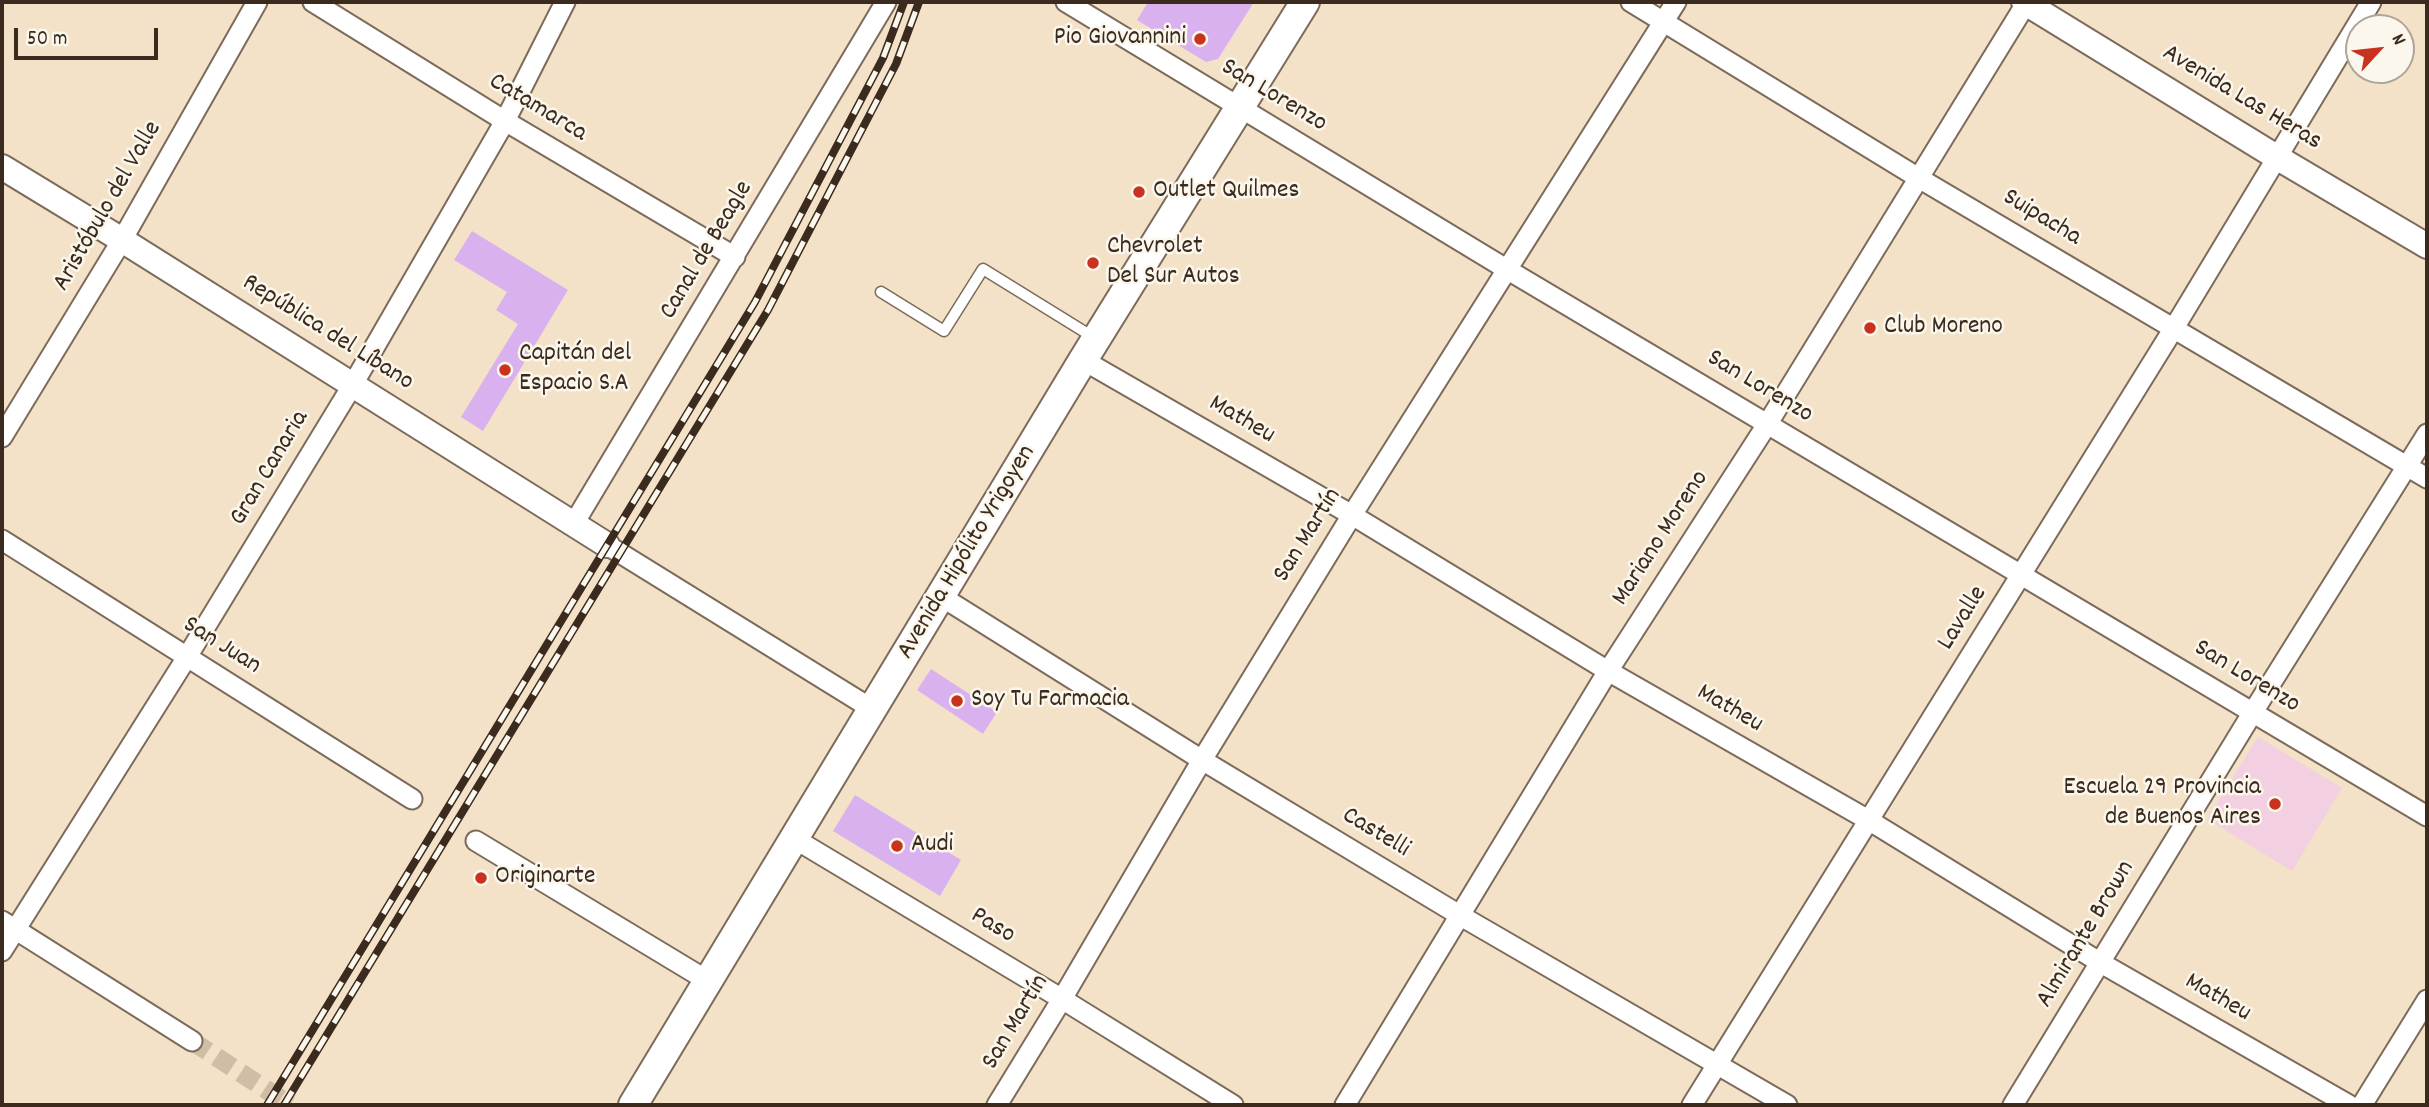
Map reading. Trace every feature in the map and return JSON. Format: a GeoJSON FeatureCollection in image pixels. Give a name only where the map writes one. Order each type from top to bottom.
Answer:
{"type":"FeatureCollection","features":[{"type":"Feature","properties":{"kind":"main road","name":"Avenida Hipólito Yrigoyen"},"geometry":{"type":"LineString","coordinates":[[637,1104],[708,981],[1090,349],[1305,2]]}},
{"type":"Feature","properties":{"kind":"street","name":"Aristóbulo del Valle"},"geometry":{"type":"LineString","coordinates":[[2,437],[122,240],[257,2]]}},
{"type":"Feature","properties":{"kind":"street","name":"Catamarca"},"geometry":{"type":"LineString","coordinates":[[313,2],[505,121],[736,257]]}},
{"type":"Feature","properties":{"kind":"street","name":"Gran Canaria"},"geometry":{"type":"LineString","coordinates":[[2,951],[8,925],[187,657],[352,386],[505,121],[565,2]]}},
{"type":"Feature","properties":{"kind":"street","name":"San Lorenzo"},"geometry":{"type":"LineString","coordinates":[[1066,2],[1508,270],[2427,816]]}},
{"type":"Feature","properties":{"kind":"street","name":"Suipacha"},"geometry":{"type":"LineString","coordinates":[[1631,2],[1917,177],[2427,478]]}},
{"type":"Feature","properties":{"kind":"street","name":"San Martín"},"geometry":{"type":"LineString","coordinates":[[997,1105],[1202,760],[1352,515],[1676,2]]}},
{"type":"Feature","properties":{"kind":"street","name":"Avenida Las Heras"},"geometry":{"type":"LineString","coordinates":[[2026,2],[2278,158],[2427,246]]}},
{"type":"Feature","properties":{"kind":"street","name":"Mariano Moreno"},"geometry":{"type":"LineString","coordinates":[[1345,1105],[1608,671],[1768,423],[2026,2]]}},
{"type":"Feature","properties":{"kind":"street","name":"Lavalle"},"geometry":{"type":"LineString","coordinates":[[1692,1105],[2022,575],[2371,2]]}},
{"type":"Feature","properties":{"kind":"street","name":"Canal de Beagle"},"geometry":{"type":"LineString","coordinates":[[573,525],[736,257],[879,4]]}},
{"type":"Feature","properties":{"kind":"street","name":"República del Líbano"},"geometry":{"type":"LineString","coordinates":[[2,167],[614,550]]}},
{"type":"Feature","properties":{"kind":"street","name":"Matheu"},"geometry":{"type":"LineString","coordinates":[[1090,349],[1352,515],[1608,671],[1870,821],[2101,963],[2349,1105]]}},
{"type":"Feature","properties":{"kind":"street","name":"Almirante Brown"},"geometry":{"type":"LineString","coordinates":[[2013,1105],[2253,712],[2427,434]]}},
{"type":"Feature","properties":{"kind":"street","name":"San Juan"},"geometry":{"type":"LineString","coordinates":[[2,540],[412,799]]}},
{"type":"Feature","properties":{"kind":"street"},"geometry":{"type":"LineString","coordinates":[[614,550],[872,709]]}},
{"type":"Feature","properties":{"kind":"street","name":"Castelli"},"geometry":{"type":"LineString","coordinates":[[942,597],[1202,760],[1461,916],[1787,1105]]}},
{"type":"Feature","properties":{"kind":"street","name":"Paso"},"geometry":{"type":"LineString","coordinates":[[795,839],[1233,1105]]}},
{"type":"Feature","properties":{"kind":"street"},"geometry":{"type":"LineString","coordinates":[[476,841],[708,981]]}},
{"type":"Feature","properties":{"kind":"street"},"geometry":{"type":"LineString","coordinates":[[8,925],[192,1041]]}},
{"type":"Feature","properties":{"kind":"street"},"geometry":{"type":"LineString","coordinates":[[2362,1105],[2427,1000]]}},
{"type":"Feature","properties":{"kind":"lane"},"geometry":{"type":"LineString","coordinates":[[881,292],[944,331],[983,269],[1090,349]]}},
{"type":"Feature","properties":{"kind":"shaded area","name":"Escuela 29 Provincia de Buenos Aires"},"geometry":{"type":"Polygon","coordinates":[[[2258,737],[2342,788],[2292,871],[2207,819],[2258,737]]]}},
{"type":"Feature","properties":{"kind":"building","name":"Pio Giovannini"},"geometry":{"type":"Polygon","coordinates":[[[1148,2],[1254,2],[1218,59],[1206,62],[1137,20],[1148,2]]]}},
{"type":"Feature","properties":{"kind":"building","name":"Capitán del Espacio S.A"},"geometry":{"type":"Polygon","coordinates":[[[472,231],[568,290],[483,431],[461,417],[518,324],[496,310],[507,292],[454,260],[472,231]]]}},
{"type":"Feature","properties":{"kind":"building","name":"Soy Tu Farmacia"},"geometry":{"type":"Polygon","coordinates":[[[931,669],[997,712],[983,734],[917,690],[931,669]]]}},
{"type":"Feature","properties":{"kind":"building","name":"Audi"},"geometry":{"type":"Polygon","coordinates":[[[855,795],[961,860],[940,896],[833,831],[855,795]]]}},
{"type":"Feature","properties":{"kind":"tunnel"},"geometry":{"type":"LineString","coordinates":[[192,1041],[290,1105]]}},
{"type":"Feature","properties":{"kind":"railway"},"geometry":{"type":"LineString","coordinates":[[267,1105],[755,302],[883,58],[904,2]]}},
{"type":"Feature","properties":{"kind":"railway"},"geometry":{"type":"LineString","coordinates":[[284,1105],[768,310],[896,64],[919,2]]}},
{"type":"Feature","properties":{"kind":"place","name":"Pio Giovannini"},"geometry":{"type":"Point","coordinates":[1200,39]}},
{"type":"Feature","properties":{"kind":"place","name":"Outlet Quilmes"},"geometry":{"type":"Point","coordinates":[1139,192]}},
{"type":"Feature","properties":{"kind":"place","name":"Chevrolet Del Sur Autos"},"geometry":{"type":"Point","coordinates":[1093,263]}},
{"type":"Feature","properties":{"kind":"place","name":"Club Moreno"},"geometry":{"type":"Point","coordinates":[1870,328]}},
{"type":"Feature","properties":{"kind":"place","name":"Capitán del Espacio S.A"},"geometry":{"type":"Point","coordinates":[505,370]}},
{"type":"Feature","properties":{"kind":"place","name":"Soy Tu Farmacia"},"geometry":{"type":"Point","coordinates":[957,701]}},
{"type":"Feature","properties":{"kind":"place","name":"Escuela 29 Provincia de Buenos Aires"},"geometry":{"type":"Point","coordinates":[2275,804]}},
{"type":"Feature","properties":{"kind":"place","name":"Audi"},"geometry":{"type":"Point","coordinates":[897,846]}},
{"type":"Feature","properties":{"kind":"place","name":"Originarte"},"geometry":{"type":"Point","coordinates":[481,878]}}]}
